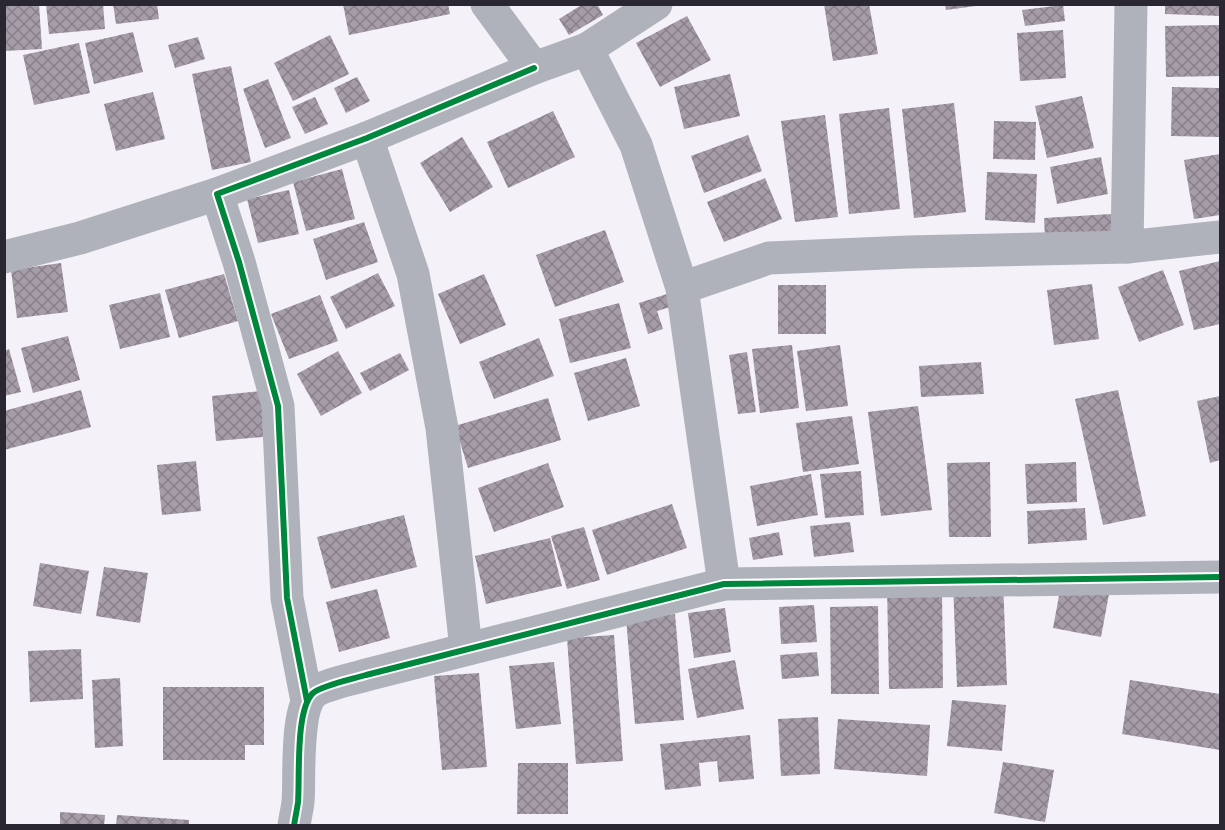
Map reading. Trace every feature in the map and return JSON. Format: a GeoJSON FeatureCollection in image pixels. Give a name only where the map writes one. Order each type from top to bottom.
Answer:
{"type":"FeatureCollection","features":[{"type":"Feature","properties":{"kind":"street"},"geometry":{"type":"LineString","coordinates":[[487,4],[534,68]]}},
{"type":"Feature","properties":{"kind":"street"},"geometry":{"type":"LineString","coordinates":[[4,257],[80,238],[217,194],[367,138],[534,68],[587,49],[656,4]]}},
{"type":"Feature","properties":{"kind":"street"},"geometry":{"type":"LineString","coordinates":[[1127,247],[1131,4]]}},
{"type":"Feature","properties":{"kind":"street"},"geometry":{"type":"LineString","coordinates":[[587,49],[636,145],[682,288],[724,584]]}},
{"type":"Feature","properties":{"kind":"street"},"geometry":{"type":"LineString","coordinates":[[367,138],[413,274],[442,428],[466,649]]}},
{"type":"Feature","properties":{"kind":"street"},"geometry":{"type":"LineString","coordinates":[[217,194],[239,262],[278,406],[287,598],[307,701]]}},
{"type":"Feature","properties":{"kind":"street"},"geometry":{"type":"LineString","coordinates":[[682,288],[769,258],[1127,247],[1221,237]]}},
{"type":"Feature","properties":{"kind":"street"},"geometry":{"type":"LineString","coordinates":[[294,825],[298,804],[300,734],[307,701],[314,692],[335,684],[724,584],[1221,577]]}},
{"type":"Feature","properties":{"kind":"building"},"geometry":{"type":"Polygon","coordinates":[[[4,4],[39,4],[42,49],[4,51],[4,4]]]}},
{"type":"Feature","properties":{"kind":"building"},"geometry":{"type":"Polygon","coordinates":[[[46,4],[103,4],[105,29],[49,34],[46,4]]]}},
{"type":"Feature","properties":{"kind":"building"},"geometry":{"type":"Polygon","coordinates":[[[113,4],[157,4],[159,19],[116,24],[113,4]]]}},
{"type":"Feature","properties":{"kind":"building"},"geometry":{"type":"Polygon","coordinates":[[[343,4],[448,4],[450,14],[349,35],[343,4]]]}},
{"type":"Feature","properties":{"kind":"building"},"geometry":{"type":"Polygon","coordinates":[[[583,4],[597,4],[603,15],[569,35],[559,19],[583,4]]]}},
{"type":"Feature","properties":{"kind":"building"},"geometry":{"type":"Polygon","coordinates":[[[824,4],[869,4],[878,54],[833,61],[824,4]]]}},
{"type":"Feature","properties":{"kind":"building"},"geometry":{"type":"Polygon","coordinates":[[[945,4],[976,4],[976,6],[946,10],[945,4]]]}},
{"type":"Feature","properties":{"kind":"building"},"geometry":{"type":"Polygon","coordinates":[[[1165,4],[1220,4],[1220,16],[1165,14],[1165,4]]]}},
{"type":"Feature","properties":{"kind":"building"},"geometry":{"type":"Polygon","coordinates":[[[1063,5],[1065,21],[1025,26],[1022,10],[1063,5]]]}},
{"type":"Feature","properties":{"kind":"building"},"geometry":{"type":"Polygon","coordinates":[[[687,16],[711,60],[660,87],[636,43],[687,16]]]}},
{"type":"Feature","properties":{"kind":"building"},"geometry":{"type":"Polygon","coordinates":[[[1220,25],[1220,76],[1166,77],[1165,26],[1220,25]]]}},
{"type":"Feature","properties":{"kind":"building"},"geometry":{"type":"Polygon","coordinates":[[[1063,30],[1066,78],[1020,81],[1017,33],[1063,30]]]}},
{"type":"Feature","properties":{"kind":"building"},"geometry":{"type":"Polygon","coordinates":[[[133,32],[143,72],[94,84],[85,43],[133,32]]]}},
{"type":"Feature","properties":{"kind":"building"},"geometry":{"type":"Polygon","coordinates":[[[330,35],[349,74],[293,101],[274,63],[330,35]]]}},
{"type":"Feature","properties":{"kind":"building"},"geometry":{"type":"Polygon","coordinates":[[[198,37],[205,59],[175,68],[168,45],[198,37]]]}},
{"type":"Feature","properties":{"kind":"building"},"geometry":{"type":"Polygon","coordinates":[[[79,43],[90,93],[34,105],[23,55],[79,43]]]}},
{"type":"Feature","properties":{"kind":"building"},"geometry":{"type":"Polygon","coordinates":[[[231,66],[251,162],[212,170],[192,74],[231,66]]]}},
{"type":"Feature","properties":{"kind":"building"},"geometry":{"type":"Polygon","coordinates":[[[730,74],[740,116],[684,129],[674,87],[730,74]]]}},
{"type":"Feature","properties":{"kind":"building"},"geometry":{"type":"Polygon","coordinates":[[[357,77],[370,101],[346,113],[334,88],[357,77]]]}},
{"type":"Feature","properties":{"kind":"building"},"geometry":{"type":"Polygon","coordinates":[[[268,79],[291,138],[265,148],[243,89],[268,79]]]}},
{"type":"Feature","properties":{"kind":"building"},"geometry":{"type":"Polygon","coordinates":[[[1172,87],[1220,88],[1220,137],[1171,136],[1172,87]]]}},
{"type":"Feature","properties":{"kind":"building"},"geometry":{"type":"Polygon","coordinates":[[[153,92],[165,139],[116,151],[104,104],[153,92]]]}},
{"type":"Feature","properties":{"kind":"building"},"geometry":{"type":"Polygon","coordinates":[[[1082,96],[1094,148],[1047,158],[1035,106],[1082,96]]]}},
{"type":"Feature","properties":{"kind":"building"},"geometry":{"type":"Polygon","coordinates":[[[315,97],[328,124],[305,134],[292,107],[315,97]]]}},
{"type":"Feature","properties":{"kind":"building"},"geometry":{"type":"Polygon","coordinates":[[[954,103],[966,212],[914,218],[902,109],[954,103]]]}},
{"type":"Feature","properties":{"kind":"building"},"geometry":{"type":"Polygon","coordinates":[[[889,108],[900,209],[849,214],[839,114],[889,108]]]}},
{"type":"Feature","properties":{"kind":"building"},"geometry":{"type":"Polygon","coordinates":[[[553,111],[575,157],[508,188],[487,142],[553,111]]]}},
{"type":"Feature","properties":{"kind":"building"},"geometry":{"type":"Polygon","coordinates":[[[825,115],[838,217],[795,222],[781,121],[825,115]]]}},
{"type":"Feature","properties":{"kind":"building"},"geometry":{"type":"Polygon","coordinates":[[[994,121],[1036,122],[1035,160],[993,159],[994,121]]]}},
{"type":"Feature","properties":{"kind":"building"},"geometry":{"type":"Polygon","coordinates":[[[748,135],[762,171],[704,193],[691,156],[748,135]]]}},
{"type":"Feature","properties":{"kind":"building"},"geometry":{"type":"Polygon","coordinates":[[[462,137],[493,187],[450,212],[420,163],[462,137]]]}},
{"type":"Feature","properties":{"kind":"building"},"geometry":{"type":"Polygon","coordinates":[[[1220,154],[1220,215],[1194,219],[1184,160],[1220,154]]]}},
{"type":"Feature","properties":{"kind":"building"},"geometry":{"type":"Polygon","coordinates":[[[1101,157],[1108,194],[1057,204],[1050,167],[1101,157]]]}},
{"type":"Feature","properties":{"kind":"building"},"geometry":{"type":"Polygon","coordinates":[[[342,169],[355,219],[306,231],[293,182],[342,169]]]}},
{"type":"Feature","properties":{"kind":"building"},"geometry":{"type":"Polygon","coordinates":[[[987,172],[1037,174],[1035,223],[985,220],[987,172]]]}},
{"type":"Feature","properties":{"kind":"building"},"geometry":{"type":"Polygon","coordinates":[[[765,178],[782,219],[724,242],[707,202],[765,178]]]}},
{"type":"Feature","properties":{"kind":"building"},"geometry":{"type":"Polygon","coordinates":[[[289,190],[299,234],[258,243],[247,199],[289,190]]]}},
{"type":"Feature","properties":{"kind":"building"},"geometry":{"type":"Polygon","coordinates":[[[1112,214],[1114,235],[1045,239],[1044,218],[1112,214]]]}},
{"type":"Feature","properties":{"kind":"building"},"geometry":{"type":"Polygon","coordinates":[[[364,222],[378,262],[326,280],[313,239],[364,222]]]}},
{"type":"Feature","properties":{"kind":"building"},"geometry":{"type":"Polygon","coordinates":[[[605,230],[624,282],[555,307],[536,255],[605,230]]]}},
{"type":"Feature","properties":{"kind":"building"},"geometry":{"type":"Polygon","coordinates":[[[1220,261],[1220,324],[1194,330],[1179,271],[1220,261]]]}},
{"type":"Feature","properties":{"kind":"building"},"geometry":{"type":"Polygon","coordinates":[[[61,263],[68,312],[17,318],[11,270],[61,263]]]}},
{"type":"Feature","properties":{"kind":"building"},"geometry":{"type":"Polygon","coordinates":[[[1163,270],[1184,325],[1139,342],[1118,287],[1163,270]]]}},
{"type":"Feature","properties":{"kind":"building"},"geometry":{"type":"Polygon","coordinates":[[[378,273],[395,306],[346,329],[330,297],[378,273]]]}},
{"type":"Feature","properties":{"kind":"building"},"geometry":{"type":"Polygon","coordinates":[[[224,274],[238,321],[179,338],[165,290],[224,274]]]}},
{"type":"Feature","properties":{"kind":"building"},"geometry":{"type":"Polygon","coordinates":[[[484,274],[506,325],[460,344],[438,294],[484,274]]]}},
{"type":"Feature","properties":{"kind":"building"},"geometry":{"type":"Polygon","coordinates":[[[1092,284],[1099,339],[1054,345],[1047,290],[1092,284]]]}},
{"type":"Feature","properties":{"kind":"building"},"geometry":{"type":"Polygon","coordinates":[[[778,285],[826,285],[826,334],[778,334],[778,285]]]}},
{"type":"Feature","properties":{"kind":"building"},"geometry":{"type":"Polygon","coordinates":[[[673,292],[677,305],[657,311],[663,329],[648,334],[639,303],[673,292]]]}},
{"type":"Feature","properties":{"kind":"building"},"geometry":{"type":"Polygon","coordinates":[[[160,293],[170,337],[120,349],[109,305],[160,293]]]}},
{"type":"Feature","properties":{"kind":"building"},"geometry":{"type":"Polygon","coordinates":[[[320,295],[338,341],[289,359],[271,314],[320,295]]]}},
{"type":"Feature","properties":{"kind":"building"},"geometry":{"type":"Polygon","coordinates":[[[619,303],[631,348],[570,363],[559,319],[619,303]]]}},
{"type":"Feature","properties":{"kind":"building"},"geometry":{"type":"Polygon","coordinates":[[[68,336],[80,380],[33,393],[21,348],[68,336]]]}},
{"type":"Feature","properties":{"kind":"building"},"geometry":{"type":"Polygon","coordinates":[[[539,338],[554,376],[494,399],[479,362],[539,338]]]}},
{"type":"Feature","properties":{"kind":"building"},"geometry":{"type":"Polygon","coordinates":[[[792,345],[799,408],[760,413],[752,349],[792,345]]]}},
{"type":"Feature","properties":{"kind":"building"},"geometry":{"type":"Polygon","coordinates":[[[840,345],[848,406],[806,411],[797,351],[840,345]]]}},
{"type":"Feature","properties":{"kind":"building"},"geometry":{"type":"Polygon","coordinates":[[[9,349],[21,392],[4,396],[4,351],[9,349]]]}},
{"type":"Feature","properties":{"kind":"building"},"geometry":{"type":"Polygon","coordinates":[[[338,351],[362,393],[321,416],[297,374],[338,351]]]}},
{"type":"Feature","properties":{"kind":"building"},"geometry":{"type":"Polygon","coordinates":[[[747,352],[756,412],[738,414],[729,355],[747,352]]]}},
{"type":"Feature","properties":{"kind":"building"},"geometry":{"type":"Polygon","coordinates":[[[400,353],[409,370],[370,391],[360,373],[400,353]]]}},
{"type":"Feature","properties":{"kind":"building"},"geometry":{"type":"Polygon","coordinates":[[[626,358],[640,406],[588,421],[574,373],[626,358]]]}},
{"type":"Feature","properties":{"kind":"building"},"geometry":{"type":"Polygon","coordinates":[[[981,362],[984,394],[921,397],[919,366],[981,362]]]}},
{"type":"Feature","properties":{"kind":"building"},"geometry":{"type":"Polygon","coordinates":[[[81,390],[91,427],[4,450],[4,411],[81,390]]]}},
{"type":"Feature","properties":{"kind":"building"},"geometry":{"type":"Polygon","coordinates":[[[270,390],[275,436],[216,441],[212,396],[270,390]]]}},
{"type":"Feature","properties":{"kind":"building"},"geometry":{"type":"Polygon","coordinates":[[[1118,390],[1146,516],[1103,525],[1075,399],[1118,390]]]}},
{"type":"Feature","properties":{"kind":"building"},"geometry":{"type":"Polygon","coordinates":[[[1220,396],[1220,460],[1210,463],[1197,401],[1220,396]]]}},
{"type":"Feature","properties":{"kind":"building"},"geometry":{"type":"Polygon","coordinates":[[[548,398],[561,440],[468,468],[455,426],[548,398]]]}},
{"type":"Feature","properties":{"kind":"building"},"geometry":{"type":"Polygon","coordinates":[[[918,406],[932,510],[881,516],[868,412],[918,406]]]}},
{"type":"Feature","properties":{"kind":"building"},"geometry":{"type":"Polygon","coordinates":[[[852,416],[859,464],[803,472],[796,423],[852,416]]]}},
{"type":"Feature","properties":{"kind":"building"},"geometry":{"type":"Polygon","coordinates":[[[196,461],[201,511],[162,515],[157,465],[196,461]]]}},
{"type":"Feature","properties":{"kind":"building"},"geometry":{"type":"Polygon","coordinates":[[[990,462],[991,537],[949,537],[947,463],[990,462]]]}},
{"type":"Feature","properties":{"kind":"building"},"geometry":{"type":"Polygon","coordinates":[[[1076,462],[1077,502],[1027,504],[1025,464],[1076,462]]]}},
{"type":"Feature","properties":{"kind":"building"},"geometry":{"type":"Polygon","coordinates":[[[548,463],[564,507],[494,532],[478,488],[548,463]]]}},
{"type":"Feature","properties":{"kind":"building"},"geometry":{"type":"Polygon","coordinates":[[[861,471],[864,515],[825,518],[820,474],[861,471]]]}},
{"type":"Feature","properties":{"kind":"building"},"geometry":{"type":"Polygon","coordinates":[[[811,474],[818,515],[757,526],[750,486],[811,474]]]}},
{"type":"Feature","properties":{"kind":"building"},"geometry":{"type":"Polygon","coordinates":[[[672,504],[687,548],[607,575],[592,530],[672,504]]]}},
{"type":"Feature","properties":{"kind":"building"},"geometry":{"type":"Polygon","coordinates":[[[1085,508],[1087,540],[1028,544],[1027,511],[1085,508]]]}},
{"type":"Feature","properties":{"kind":"building"},"geometry":{"type":"Polygon","coordinates":[[[404,515],[417,567],[331,589],[317,537],[404,515]]]}},
{"type":"Feature","properties":{"kind":"building"},"geometry":{"type":"Polygon","coordinates":[[[850,522],[854,552],[814,557],[810,526],[850,522]]]}},
{"type":"Feature","properties":{"kind":"building"},"geometry":{"type":"Polygon","coordinates":[[[584,527],[600,580],[567,589],[551,536],[584,527]]]}},
{"type":"Feature","properties":{"kind":"building"},"geometry":{"type":"Polygon","coordinates":[[[779,532],[783,555],[753,560],[749,538],[779,532]]]}},
{"type":"Feature","properties":{"kind":"building"},"geometry":{"type":"Polygon","coordinates":[[[550,538],[562,586],[486,604],[475,556],[550,538]]]}},
{"type":"Feature","properties":{"kind":"building"},"geometry":{"type":"Polygon","coordinates":[[[40,563],[89,571],[81,614],[33,606],[40,563]]]}},
{"type":"Feature","properties":{"kind":"building"},"geometry":{"type":"Polygon","coordinates":[[[104,567],[148,573],[140,623],[96,616],[104,567]]]}},
{"type":"Feature","properties":{"kind":"building"},"geometry":{"type":"Polygon","coordinates":[[[1003,581],[1007,685],[957,687],[953,583],[1003,581]]]}},
{"type":"Feature","properties":{"kind":"building"},"geometry":{"type":"Polygon","coordinates":[[[942,585],[943,688],[889,689],[887,586],[942,585]]]}},
{"type":"Feature","properties":{"kind":"building"},"geometry":{"type":"Polygon","coordinates":[[[1061,585],[1109,594],[1101,637],[1053,628],[1061,585]]]}},
{"type":"Feature","properties":{"kind":"building"},"geometry":{"type":"Polygon","coordinates":[[[377,589],[390,638],[339,652],[326,602],[377,589]]]}},
{"type":"Feature","properties":{"kind":"building"},"geometry":{"type":"Polygon","coordinates":[[[814,605],[817,642],[781,644],[779,607],[814,605]]]}},
{"type":"Feature","properties":{"kind":"building"},"geometry":{"type":"Polygon","coordinates":[[[878,606],[879,694],[831,694],[830,607],[878,606]]]}},
{"type":"Feature","properties":{"kind":"building"},"geometry":{"type":"Polygon","coordinates":[[[725,608],[731,652],[694,658],[688,613],[725,608]]]}},
{"type":"Feature","properties":{"kind":"building"},"geometry":{"type":"Polygon","coordinates":[[[675,614],[684,720],[635,724],[626,618],[675,614]]]}},
{"type":"Feature","properties":{"kind":"building"},"geometry":{"type":"Polygon","coordinates":[[[614,635],[623,761],[576,764],[567,638],[614,635]]]}},
{"type":"Feature","properties":{"kind":"building"},"geometry":{"type":"Polygon","coordinates":[[[81,649],[83,699],[30,702],[28,651],[81,649]]]}},
{"type":"Feature","properties":{"kind":"building"},"geometry":{"type":"Polygon","coordinates":[[[817,652],[819,676],[782,679],[780,655],[817,652]]]}},
{"type":"Feature","properties":{"kind":"building"},"geometry":{"type":"Polygon","coordinates":[[[735,660],[744,709],[697,718],[688,669],[735,660]]]}},
{"type":"Feature","properties":{"kind":"building"},"geometry":{"type":"Polygon","coordinates":[[[554,662],[561,724],[516,729],[509,666],[554,662]]]}},
{"type":"Feature","properties":{"kind":"building"},"geometry":{"type":"Polygon","coordinates":[[[479,673],[487,767],[442,770],[434,676],[479,673]]]}},
{"type":"Feature","properties":{"kind":"building"},"geometry":{"type":"Polygon","coordinates":[[[120,678],[123,746],[95,748],[92,680],[120,678]]]}},
{"type":"Feature","properties":{"kind":"building"},"geometry":{"type":"Polygon","coordinates":[[[1130,680],[1220,694],[1220,750],[1122,734],[1130,680]]]}},
{"type":"Feature","properties":{"kind":"building"},"geometry":{"type":"Polygon","coordinates":[[[163,687],[264,687],[264,745],[245,745],[245,760],[163,760],[163,687]]]}},
{"type":"Feature","properties":{"kind":"building"},"geometry":{"type":"Polygon","coordinates":[[[952,700],[1006,705],[1002,751],[947,746],[952,700]]]}},
{"type":"Feature","properties":{"kind":"building"},"geometry":{"type":"Polygon","coordinates":[[[818,717],[820,774],[781,776],[778,719],[818,717]]]}},
{"type":"Feature","properties":{"kind":"building"},"geometry":{"type":"Polygon","coordinates":[[[838,719],[930,725],[927,776],[834,769],[838,719]]]}},
{"type":"Feature","properties":{"kind":"building"},"geometry":{"type":"Polygon","coordinates":[[[750,735],[754,779],[719,782],[717,761],[699,763],[701,786],[665,790],[660,744],[750,735]]]}},
{"type":"Feature","properties":{"kind":"building"},"geometry":{"type":"Polygon","coordinates":[[[1003,762],[1054,770],[1045,822],[994,813],[1003,762]]]}},
{"type":"Feature","properties":{"kind":"building"},"geometry":{"type":"Polygon","coordinates":[[[518,763],[568,763],[568,814],[517,814],[518,763]]]}},
{"type":"Feature","properties":{"kind":"building"},"geometry":{"type":"Polygon","coordinates":[[[60,812],[105,815],[104,826],[60,826],[60,812]]]}},
{"type":"Feature","properties":{"kind":"building"},"geometry":{"type":"Polygon","coordinates":[[[117,815],[189,820],[189,826],[116,826],[117,815]]]}},
{"type":"Feature","properties":{"kind":"cycle path"},"geometry":{"type":"LineString","coordinates":[[307,701],[287,598],[278,406],[239,262],[217,194],[367,138],[534,68]]}},
{"type":"Feature","properties":{"kind":"cycle path"},"geometry":{"type":"LineString","coordinates":[[294,826],[298,802],[301,729],[307,702],[318,690],[366,675],[724,584],[1220,577]]}}]}
